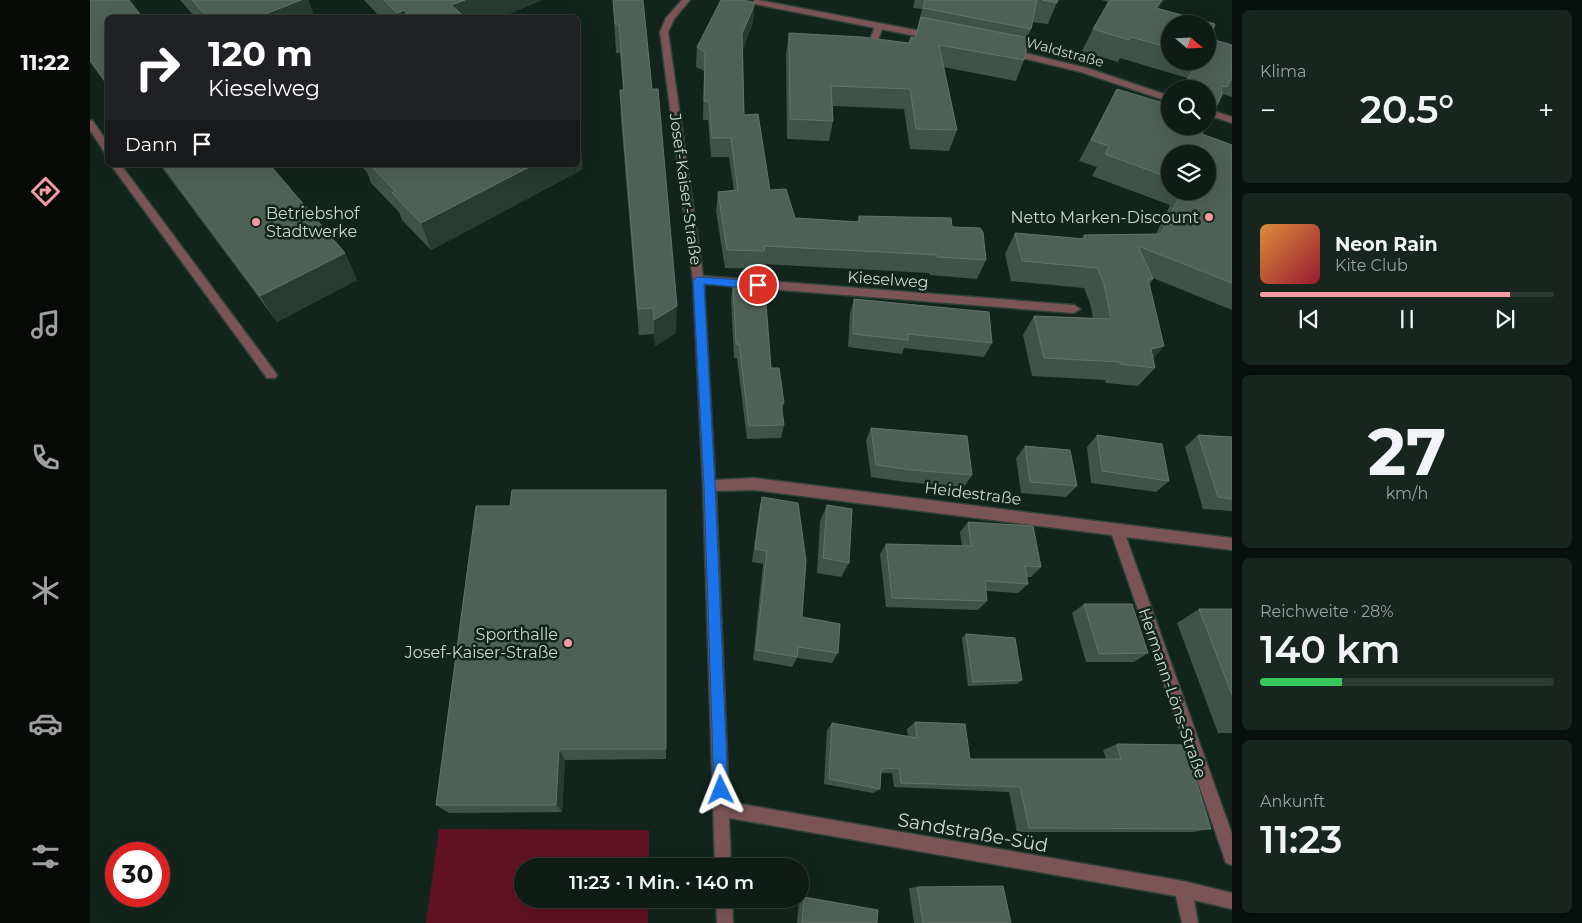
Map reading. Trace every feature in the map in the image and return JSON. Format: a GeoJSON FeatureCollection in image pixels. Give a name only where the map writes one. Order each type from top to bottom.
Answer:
{"type":"FeatureCollection","features":[{"type":"Feature","properties":{"kind":"street","name":"Josef-Kaiser-Straße"},"geometry":{"type":"LineString","coordinates":[[686,0],[670,18],[664,32],[698,280],[710,486],[723,858]]}},
{"type":"Feature","properties":{"kind":"street"},"geometry":{"type":"LineString","coordinates":[[745,0],[941,38]]}},
{"type":"Feature","properties":{"kind":"street"},"geometry":{"type":"LineString","coordinates":[[869,54],[879,26]]}},
{"type":"Feature","properties":{"kind":"street","name":"Waldstraße"},"geometry":{"type":"LineString","coordinates":[[1002,50],[1084,70],[1161,96]]}},
{"type":"Feature","properties":{"kind":"street"},"geometry":{"type":"LineString","coordinates":[[1216,115],[1232,120]]}},
{"type":"Feature","properties":{"kind":"street"},"geometry":{"type":"LineString","coordinates":[[90,123],[105,146]]}},
{"type":"Feature","properties":{"kind":"street"},"geometry":{"type":"LineString","coordinates":[[117,167],[271,375]]}},
{"type":"Feature","properties":{"kind":"street","name":"Kieselweg"},"geometry":{"type":"LineString","coordinates":[[698,280],[1074,309]]}},
{"type":"Feature","properties":{"kind":"street","name":"Heidestraße"},"geometry":{"type":"LineString","coordinates":[[710,486],[754,484],[1232,544]]}},
{"type":"Feature","properties":{"kind":"street","name":"Hermann-Löns-Straße"},"geometry":{"type":"LineString","coordinates":[[1116,528],[1232,857]]}},
{"type":"Feature","properties":{"kind":"street","name":"Sandstraße-Süd"},"geometry":{"type":"LineString","coordinates":[[722,809],[1183,889]]}},
{"type":"Feature","properties":{"kind":"street"},"geometry":{"type":"LineString","coordinates":[[1190,923],[1183,889],[1232,901]]}},
{"type":"Feature","properties":{"kind":"street"},"geometry":{"type":"LineString","coordinates":[[724,908],[724,923]]}},
{"type":"Feature","properties":{"kind":"shaded area"},"geometry":{"type":"Polygon","coordinates":[[[439,829],[649,830],[649,858],[514,858],[514,908],[648,908],[648,923],[426,923],[439,829]]]}},
{"type":"Feature","properties":{"kind":"building"},"geometry":{"type":"Polygon","coordinates":[[[90,0],[129,0],[141,15],[105,15],[105,81],[90,60],[90,0]]]}},
{"type":"Feature","properties":{"kind":"building"},"geometry":{"type":"Polygon","coordinates":[[[192,0],[301,0],[263,15],[205,15],[192,0]]]}},
{"type":"Feature","properties":{"kind":"building"},"geometry":{"type":"Polygon","coordinates":[[[384,0],[465,0],[451,5],[463,15],[409,15],[404,10],[397,13],[384,0]]]}},
{"type":"Feature","properties":{"kind":"building"},"geometry":{"type":"Polygon","coordinates":[[[613,0],[643,0],[652,89],[658,89],[677,306],[654,320],[653,308],[638,309],[620,90],[624,90],[619,24],[615,24],[613,0]]]}},
{"type":"Feature","properties":{"kind":"building"},"geometry":{"type":"Polygon","coordinates":[[[721,0],[747,0],[755,3],[742,34],[744,115],[758,114],[770,190],[786,189],[795,218],[860,222],[859,216],[951,218],[952,227],[980,228],[983,232],[986,260],[937,257],[937,255],[765,246],[764,251],[727,250],[718,192],[738,190],[731,138],[712,138],[709,101],[704,101],[705,52],[697,47],[721,0]]]}},
{"type":"Feature","properties":{"kind":"building"},"geometry":{"type":"Polygon","coordinates":[[[925,0],[1037,0],[1031,29],[923,8],[925,0]]]}},
{"type":"Feature","properties":{"kind":"building"},"geometry":{"type":"Polygon","coordinates":[[[1042,0],[1058,0],[1057,3],[1042,0]]]}},
{"type":"Feature","properties":{"kind":"building"},"geometry":{"type":"Polygon","coordinates":[[[1110,0],[1162,0],[1156,8],[1182,15],[1161,15],[1161,45],[1131,37],[1129,40],[1093,29],[1110,0]]]}},
{"type":"Feature","properties":{"kind":"building"},"geometry":{"type":"Polygon","coordinates":[[[921,17],[1029,38],[1024,60],[939,45],[957,130],[916,129],[910,89],[831,86],[833,121],[790,119],[789,33],[862,37],[909,43],[911,37],[915,38],[921,17]]]}},
{"type":"Feature","properties":{"kind":"building"},"geometry":{"type":"Polygon","coordinates":[[[1216,40],[1232,45],[1232,77],[1227,87],[1221,86],[1222,95],[1216,107],[1216,80],[1187,80],[1193,70],[1216,70],[1216,40]]]}},
{"type":"Feature","properties":{"kind":"building"},"geometry":{"type":"Polygon","coordinates":[[[1117,89],[1161,102],[1161,135],[1205,135],[1232,145],[1232,283],[1138,246],[1153,279],[1148,279],[1164,346],[1151,349],[1155,368],[1120,364],[1120,362],[1044,358],[1034,316],[1111,319],[1104,284],[1097,268],[1022,261],[1015,233],[1086,239],[1084,235],[1161,234],[1178,200],[1216,200],[1216,145],[1161,145],[1161,175],[1105,154],[1109,146],[1091,140],[1117,89]]]}},
{"type":"Feature","properties":{"kind":"building","name":"Betriebshof Stadtwerke"},"geometry":{"type":"Polygon","coordinates":[[[164,167],[272,167],[345,253],[260,296],[164,167]]]}},
{"type":"Feature","properties":{"kind":"building"},"geometry":{"type":"Polygon","coordinates":[[[372,167],[529,167],[421,223],[392,193],[395,191],[372,167]]]}},
{"type":"Feature","properties":{"kind":"building"},"geometry":{"type":"Polygon","coordinates":[[[733,284],[765,290],[771,368],[779,368],[784,403],[781,403],[784,425],[749,426],[739,344],[736,344],[733,284]]]}},
{"type":"Feature","properties":{"kind":"building"},"geometry":{"type":"Polygon","coordinates":[[[854,299],[989,312],[992,343],[908,334],[908,340],[853,334],[854,299]]]}},
{"type":"Feature","properties":{"kind":"building"},"geometry":{"type":"Polygon","coordinates":[[[871,428],[967,436],[972,475],[876,465],[871,428]]]}},
{"type":"Feature","properties":{"kind":"building"},"geometry":{"type":"Polygon","coordinates":[[[1097,435],[1162,444],[1169,481],[1102,471],[1097,435]]]}},
{"type":"Feature","properties":{"kind":"building"},"geometry":{"type":"Polygon","coordinates":[[[1198,435],[1232,437],[1232,499],[1218,497],[1198,435]]]}},
{"type":"Feature","properties":{"kind":"building"},"geometry":{"type":"Polygon","coordinates":[[[1025,446],[1070,450],[1077,486],[1030,482],[1025,446]]]}},
{"type":"Feature","properties":{"kind":"building","name":"Sporthalle Josef-Kaiser-Straße"},"geometry":{"type":"Polygon","coordinates":[[[512,490],[666,490],[666,749],[559,749],[556,805],[436,805],[476,506],[510,506],[512,490]]]}},
{"type":"Feature","properties":{"kind":"building"},"geometry":{"type":"Polygon","coordinates":[[[762,497],[798,503],[806,560],[802,617],[840,624],[838,653],[798,647],[797,657],[756,650],[767,551],[755,549],[762,497]]]}},
{"type":"Feature","properties":{"kind":"building"},"geometry":{"type":"Polygon","coordinates":[[[827,505],[852,509],[849,563],[823,558],[827,505]]]}},
{"type":"Feature","properties":{"kind":"building"},"geometry":{"type":"Polygon","coordinates":[[[968,522],[1033,526],[1041,567],[1025,566],[1028,584],[985,581],[987,601],[892,598],[886,544],[971,546],[968,522]]]}},
{"type":"Feature","properties":{"kind":"building"},"geometry":{"type":"Polygon","coordinates":[[[1084,604],[1132,604],[1148,653],[1099,654],[1084,604]]]}},
{"type":"Feature","properties":{"kind":"building"},"geometry":{"type":"Polygon","coordinates":[[[1199,609],[1232,609],[1232,695],[1199,609]]]}},
{"type":"Feature","properties":{"kind":"building"},"geometry":{"type":"Polygon","coordinates":[[[966,634],[1015,638],[1022,680],[973,682],[966,634]]]}},
{"type":"Feature","properties":{"kind":"building"},"geometry":{"type":"Polygon","coordinates":[[[915,722],[965,724],[970,759],[1121,759],[1117,744],[1185,745],[1211,829],[1029,828],[1020,787],[901,783],[899,768],[881,769],[880,789],[829,779],[832,723],[917,738],[915,722]]]}},
{"type":"Feature","properties":{"kind":"building"},"geometry":{"type":"Polygon","coordinates":[[[1003,886],[1011,923],[923,923],[917,887],[1003,886]]]}},
{"type":"Feature","properties":{"kind":"building"},"geometry":{"type":"Polygon","coordinates":[[[809,898],[878,910],[877,923],[802,923],[803,908],[809,908],[809,898]]]}},
{"type":"Feature","properties":{"kind":"place","name":"Netto Marken-Discount"},"geometry":{"type":"Point","coordinates":[1209,217]}},
{"type":"Feature","properties":{"kind":"place","name":"Betriebshof Stadtwerke"},"geometry":{"type":"Point","coordinates":[256,222]}},
{"type":"Feature","properties":{"kind":"place","name":"Sporthalle Josef-Kaiser-Straße"},"geometry":{"type":"Point","coordinates":[568,643]}},
{"type":"Feature","properties":{"kind":"route"},"geometry":{"type":"LineString","coordinates":[[721,790],[710,486],[698,280],[758,285]]}}]}
